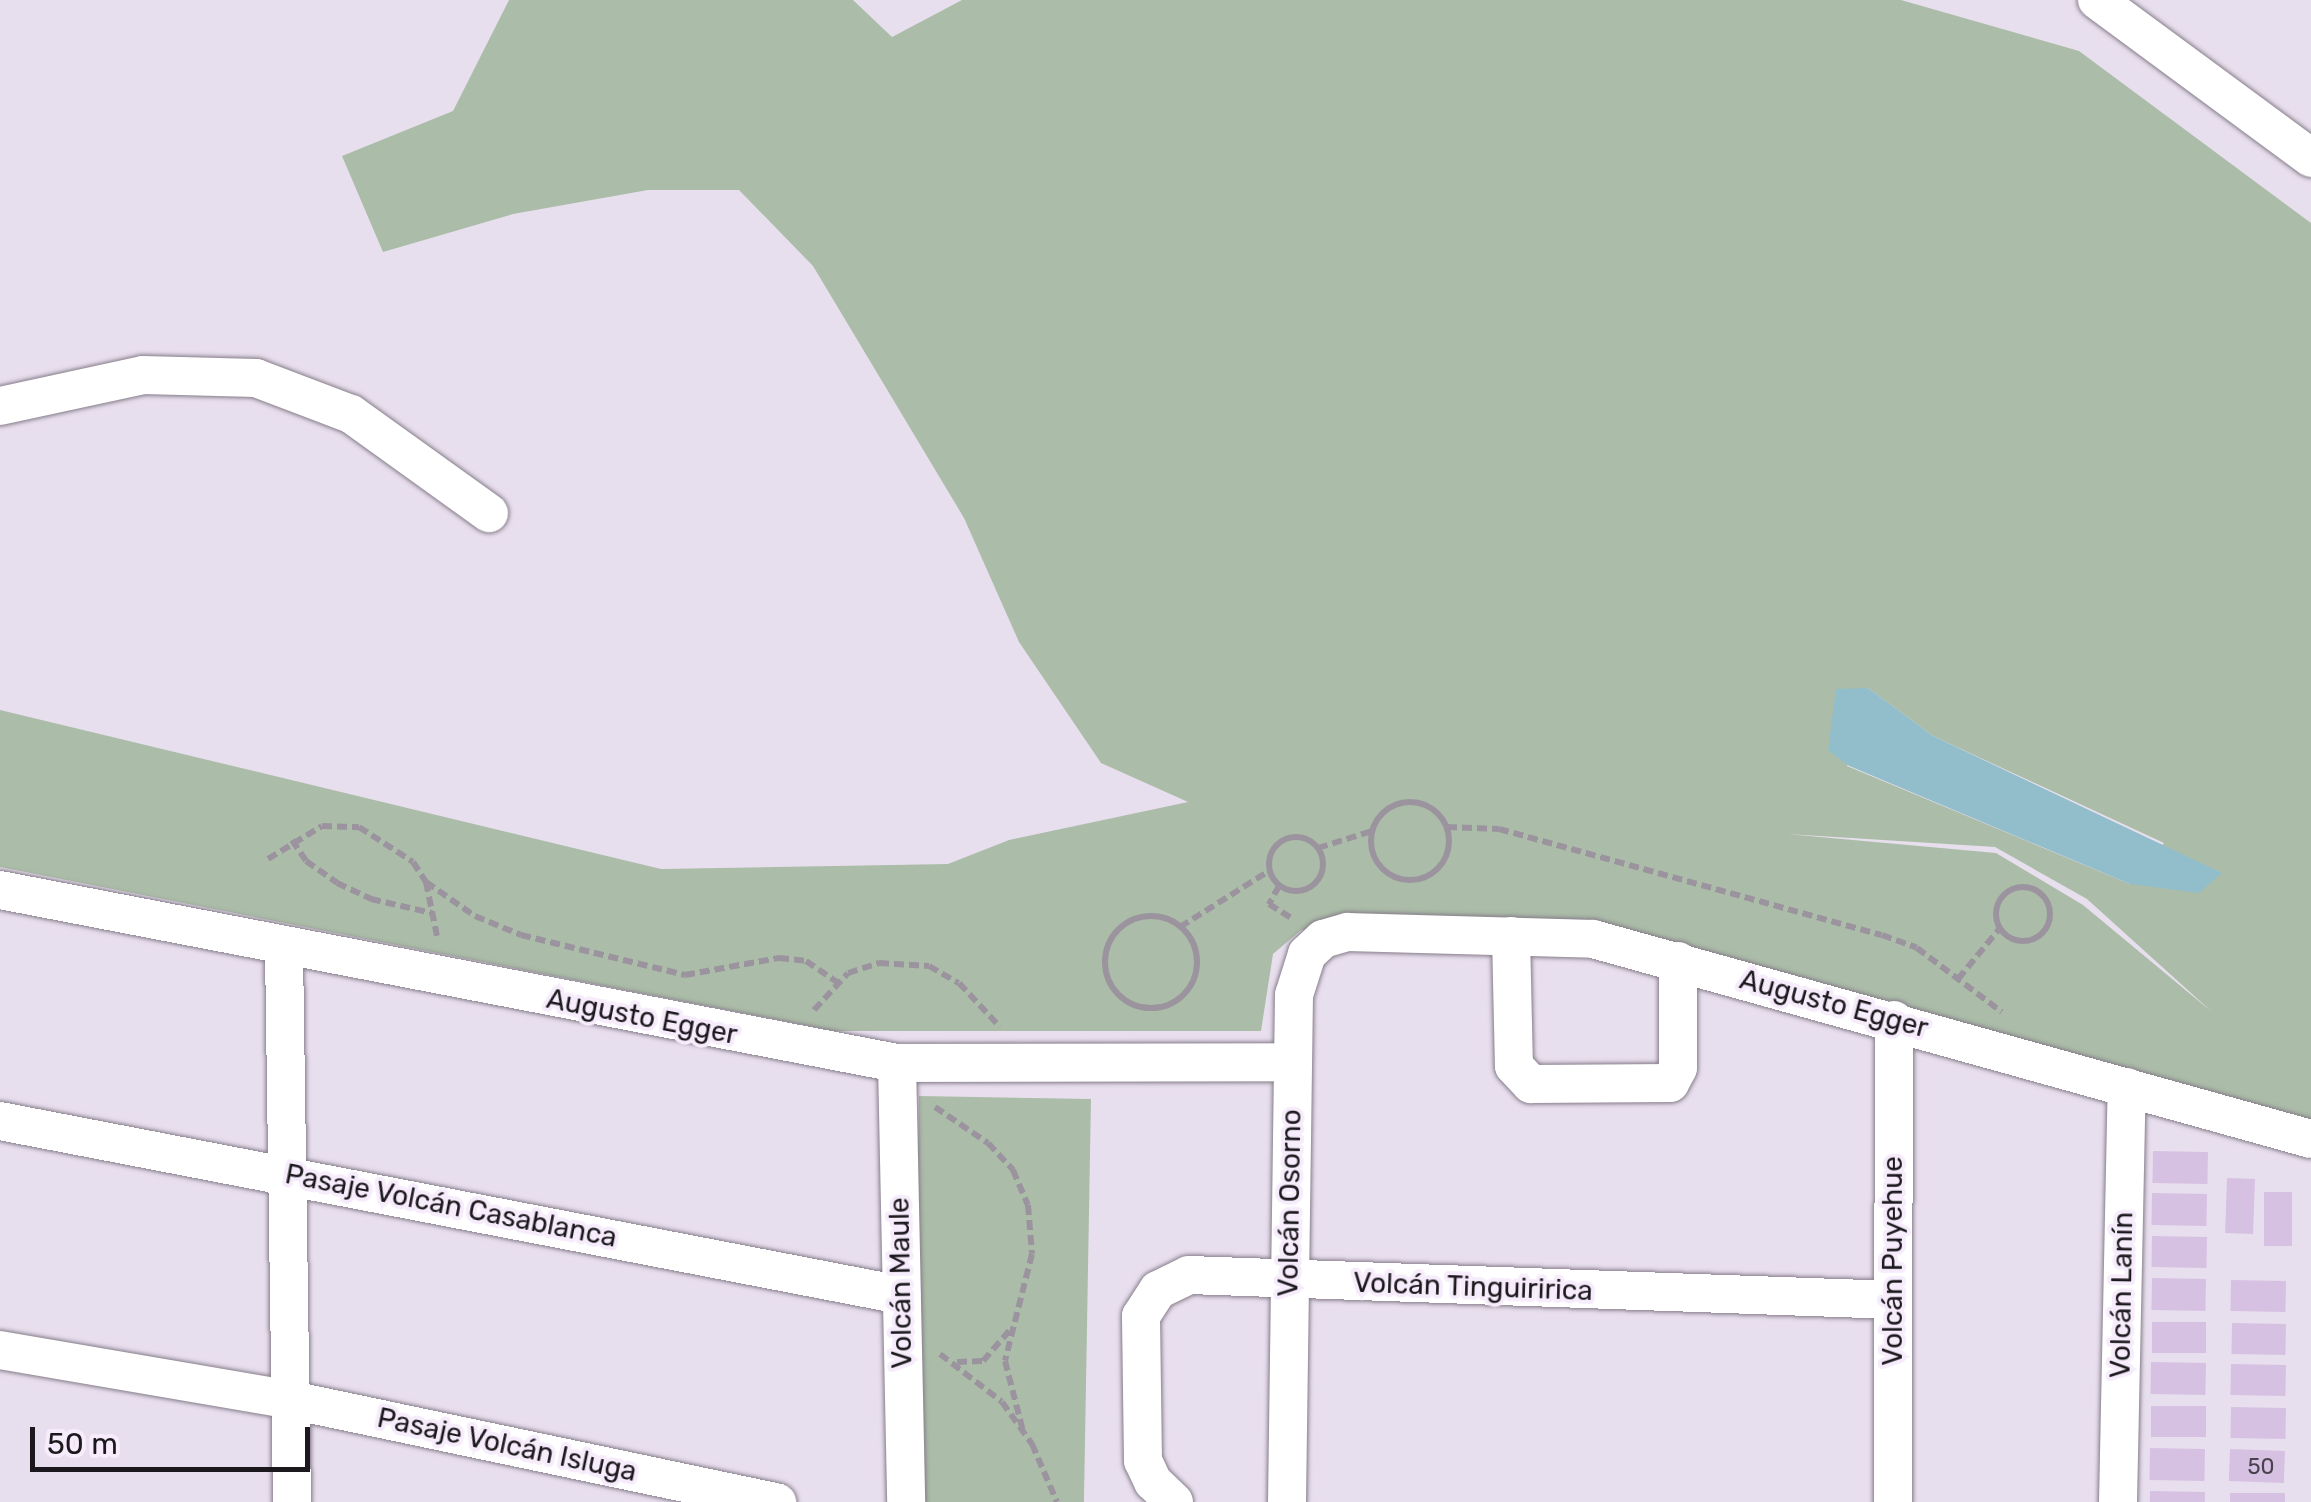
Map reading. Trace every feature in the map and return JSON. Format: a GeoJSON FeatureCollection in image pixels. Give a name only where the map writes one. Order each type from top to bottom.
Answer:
{"type":"FeatureCollection","features":[{"type":"Feature","properties":{"kind":"street"},"geometry":{"type":"LineString","coordinates":[[2097,0],[2311,158]]}},
{"type":"Feature","properties":{"kind":"street"},"geometry":{"type":"LineString","coordinates":[[0,406],[143,375],[256,378],[351,414],[489,513]]}},
{"type":"Feature","properties":{"kind":"street","name":"Augusto Egger"},"geometry":{"type":"LineString","coordinates":[[0,890],[284,950],[897,1064],[1292,1062]]}},
{"type":"Feature","properties":{"kind":"street","name":"Augusto Egger"},"geometry":{"type":"LineString","coordinates":[[1348,932],[1593,939],[2311,1139]]}},
{"type":"Feature","properties":{"kind":"street","name":"Volcán Osorno"},"geometry":{"type":"LineString","coordinates":[[1287,1502],[1292,1062],[1299,973],[1323,939],[1348,932]]}},
{"type":"Feature","properties":{"kind":"street"},"geometry":{"type":"LineString","coordinates":[[1512,936],[1514,1066],[1532,1084],[1670,1082],[1678,1068],[1678,962]]}},
{"type":"Feature","properties":{"kind":"street"},"geometry":{"type":"LineString","coordinates":[[284,950],[292,1502]]}},
{"type":"Feature","properties":{"kind":"street","name":"Volcán Puyehue"},"geometry":{"type":"LineString","coordinates":[[1893,1502],[1894,1020]]}},
{"type":"Feature","properties":{"kind":"street","name":"Volcán Maule"},"geometry":{"type":"LineString","coordinates":[[897,1064],[906,1502]]}},
{"type":"Feature","properties":{"kind":"street","name":"Volcán Lanín"},"geometry":{"type":"LineString","coordinates":[[2118,1502],[2126,1087]]}},
{"type":"Feature","properties":{"kind":"street","name":"Pasaje Volcán Casablanca"},"geometry":{"type":"LineString","coordinates":[[0,1121],[901,1295]]}},
{"type":"Feature","properties":{"kind":"street","name":"Volcán Tinguiririca"},"geometry":{"type":"LineString","coordinates":[[1174,1502],[1153,1482],[1143,1461],[1141,1316],[1158,1290],[1190,1275],[1893,1300]]}},
{"type":"Feature","properties":{"kind":"street","name":"Pasaje Volcán Isluga"},"geometry":{"type":"LineString","coordinates":[[0,1350],[291,1400],[777,1502]]}},
{"type":"Feature","properties":{"kind":"path"},"geometry":{"type":"LineString","coordinates":[[1405,802],[1430,807],[1446,827],[1442,863],[1410,879],[1378,862],[1374,830],[1382,814],[1405,802]]}},
{"type":"Feature","properties":{"kind":"path"},"geometry":{"type":"LineString","coordinates":[[268,859],[292,840],[322,826],[359,828],[390,843],[426,882],[475,916],[521,935],[686,975],[779,958],[806,961],[837,982]]}},
{"type":"Feature","properties":{"kind":"path"},"geometry":{"type":"LineString","coordinates":[[1446,827],[1499,830],[1882,934],[1917,948],[2016,1023]]}},
{"type":"Feature","properties":{"kind":"path"},"geometry":{"type":"LineString","coordinates":[[1318,848],[1374,830]]}},
{"type":"Feature","properties":{"kind":"path"},"geometry":{"type":"LineString","coordinates":[[1302,838],[1318,848],[1324,864],[1318,880],[1296,892],[1279,886],[1269,871],[1271,852],[1284,839],[1302,838]]}},
{"type":"Feature","properties":{"kind":"path"},"geometry":{"type":"LineString","coordinates":[[292,840],[306,862],[337,883],[370,899],[432,913]]}},
{"type":"Feature","properties":{"kind":"path"},"geometry":{"type":"LineString","coordinates":[[1180,927],[1269,871]]}},
{"type":"Feature","properties":{"kind":"path"},"geometry":{"type":"LineString","coordinates":[[426,882],[441,947]]}},
{"type":"Feature","properties":{"kind":"path"},"geometry":{"type":"LineString","coordinates":[[1279,886],[1269,904],[1300,923]]}},
{"type":"Feature","properties":{"kind":"path"},"geometry":{"type":"LineString","coordinates":[[1958,979],[2000,928],[1998,902],[2010,890],[2036,890],[2048,903],[2048,921],[2039,935],[2022,941],[2000,928]]}},
{"type":"Feature","properties":{"kind":"path"},"geometry":{"type":"LineString","coordinates":[[1138,918],[1168,919],[1180,927],[1196,952],[1192,982],[1171,1003],[1151,1008],[1116,992],[1105,964],[1107,948],[1124,924],[1138,918]]}},
{"type":"Feature","properties":{"kind":"path"},"geometry":{"type":"LineString","coordinates":[[811,1015],[837,982],[879,964],[929,966],[959,983],[1008,1036]]}},
{"type":"Feature","properties":{"kind":"path"},"geometry":{"type":"LineString","coordinates":[[1151,1008],[1153,1021]]}},
{"type":"Feature","properties":{"kind":"path"},"geometry":{"type":"LineString","coordinates":[[926,1120],[926,1101],[934,1094]]}},
{"type":"Feature","properties":{"kind":"path"},"geometry":{"type":"LineString","coordinates":[[926,1101],[988,1143],[1013,1170],[1028,1205],[1032,1254],[1012,1326],[1008,1393],[1058,1502]]}},
{"type":"Feature","properties":{"kind":"path"},"geometry":{"type":"LineString","coordinates":[[952,1362],[983,1361],[1012,1326]]}},
{"type":"Feature","properties":{"kind":"path"},"geometry":{"type":"LineString","coordinates":[[932,1368],[932,1350],[1002,1402],[1023,1431]]}},
{"type":"Feature","properties":{"kind":"green space"},"geometry":{"type":"Polygon","coordinates":[[[509,0],[853,0],[892,37],[962,0],[1901,0],[2079,51],[2311,223],[2311,1138],[1564,943],[1301,930],[1273,954],[1261,1031],[834,1031],[0,867],[0,710],[661,869],[948,864],[1009,840],[1188,802],[1101,763],[1019,642],[964,518],[813,266],[739,190],[648,190],[513,214],[383,252],[342,156],[453,111],[509,0]],[[1868,688],[1847,766],[2130,884],[2164,843],[1933,736],[1868,688]],[[1787,834],[1996,853],[2083,905],[2212,1012],[2087,899],[1995,847],[1787,834]]]}},
{"type":"Feature","properties":{"kind":"green space"},"geometry":{"type":"Polygon","coordinates":[[[919,1096],[1091,1099],[1084,1502],[912,1502],[919,1096]]]}},
{"type":"Feature","properties":{"kind":"water"},"geometry":{"type":"Polygon","coordinates":[[[1868,688],[1933,736],[2222,873],[2199,893],[2130,884],[1847,765],[1828,750],[1836,689],[1868,688]]]}},
{"type":"Feature","properties":{"kind":"building"},"geometry":{"type":"Polygon","coordinates":[[[2153,1151],[2208,1152],[2207,1184],[2152,1183],[2153,1151]]]}},
{"type":"Feature","properties":{"kind":"building"},"geometry":{"type":"Polygon","coordinates":[[[2227,1178],[2255,1179],[2253,1234],[2225,1233],[2227,1178]]]}},
{"type":"Feature","properties":{"kind":"building"},"geometry":{"type":"Polygon","coordinates":[[[2264,1192],[2292,1192],[2292,1246],[2264,1246],[2264,1192]]]}},
{"type":"Feature","properties":{"kind":"building"},"geometry":{"type":"Polygon","coordinates":[[[2152,1193],[2207,1194],[2206,1226],[2151,1225],[2152,1193]]]}},
{"type":"Feature","properties":{"kind":"building"},"geometry":{"type":"Polygon","coordinates":[[[2152,1236],[2207,1237],[2206,1268],[2151,1267],[2152,1236]]]}},
{"type":"Feature","properties":{"kind":"building"},"geometry":{"type":"Polygon","coordinates":[[[2152,1278],[2206,1279],[2205,1311],[2151,1310],[2152,1278]]]}},
{"type":"Feature","properties":{"kind":"building"},"geometry":{"type":"Polygon","coordinates":[[[2231,1280],[2286,1281],[2285,1312],[2230,1311],[2231,1280]]]}},
{"type":"Feature","properties":{"kind":"building"},"geometry":{"type":"Polygon","coordinates":[[[2152,1322],[2206,1322],[2206,1353],[2152,1353],[2152,1322]]]}},
{"type":"Feature","properties":{"kind":"building"},"geometry":{"type":"Polygon","coordinates":[[[2232,1323],[2286,1324],[2285,1355],[2231,1354],[2232,1323]]]}},
{"type":"Feature","properties":{"kind":"building"},"geometry":{"type":"Polygon","coordinates":[[[2151,1362],[2206,1363],[2205,1395],[2150,1394],[2151,1362]]]}},
{"type":"Feature","properties":{"kind":"building"},"geometry":{"type":"Polygon","coordinates":[[[2231,1364],[2286,1365],[2285,1396],[2230,1395],[2231,1364]]]}},
{"type":"Feature","properties":{"kind":"building"},"geometry":{"type":"Polygon","coordinates":[[[2151,1406],[2206,1406],[2206,1437],[2151,1437],[2151,1406]]]}},
{"type":"Feature","properties":{"kind":"building"},"geometry":{"type":"Polygon","coordinates":[[[2231,1407],[2286,1408],[2285,1439],[2230,1438],[2231,1407]]]}},
{"type":"Feature","properties":{"kind":"building"},"geometry":{"type":"Polygon","coordinates":[[[2150,1448],[2205,1449],[2204,1481],[2149,1480],[2150,1448]]]}},
{"type":"Feature","properties":{"kind":"building"},"geometry":{"type":"Polygon","coordinates":[[[2230,1449],[2285,1451],[2284,1483],[2229,1481],[2230,1449]]]}},
{"type":"Feature","properties":{"kind":"building"},"geometry":{"type":"Polygon","coordinates":[[[2150,1491],[2205,1492],[2205,1502],[2150,1502],[2150,1491]]]}},
{"type":"Feature","properties":{"kind":"building"},"geometry":{"type":"Polygon","coordinates":[[[2230,1493],[2285,1493],[2285,1502],[2230,1502],[2230,1493]]]}}]}
